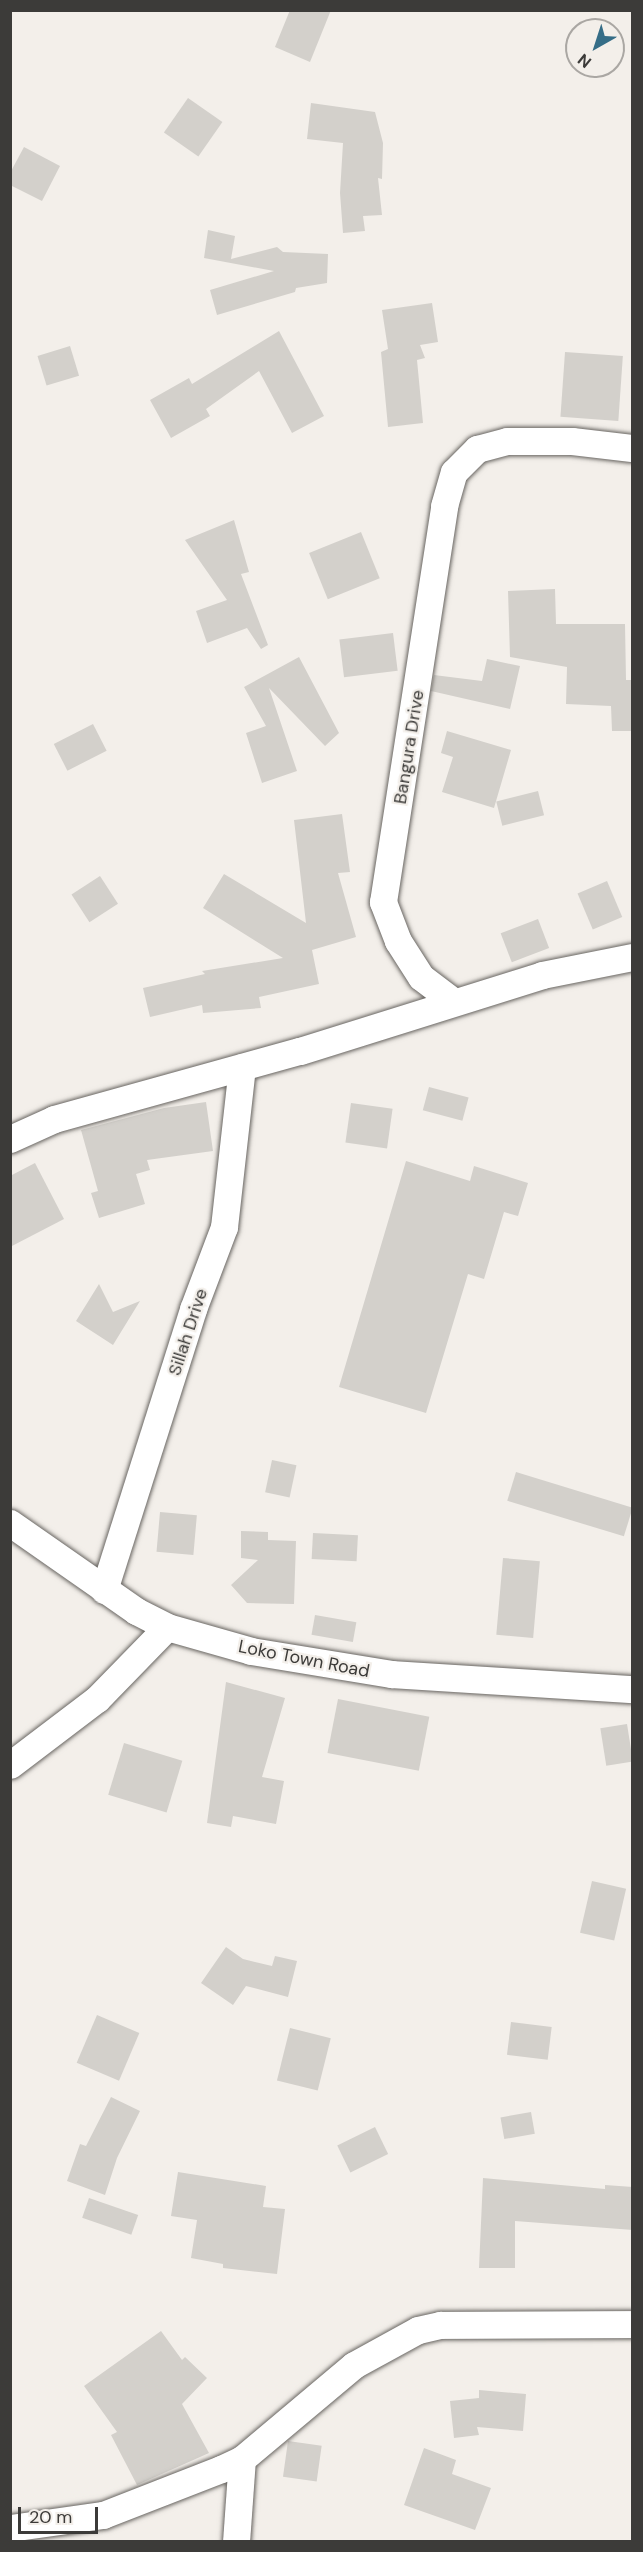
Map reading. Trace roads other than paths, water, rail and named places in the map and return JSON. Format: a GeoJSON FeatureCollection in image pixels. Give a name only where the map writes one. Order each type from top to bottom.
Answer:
{"type":"FeatureCollection","features":[{"type":"Feature","properties":{"kind":"street","name":"Bangura Drive"},"geometry":{"type":"LineString","coordinates":[[454,1002],[421,977],[398,941],[383,902],[444,506],[454,472],[477,449],[507,441],[572,441],[633,448]]}},
{"type":"Feature","properties":{"kind":"street"},"geometry":{"type":"LineString","coordinates":[[10,1139],[54,1119],[242,1067],[542,975],[633,957]]}},
{"type":"Feature","properties":{"kind":"street","name":"Sillah Drive"},"geometry":{"type":"LineString","coordinates":[[104,1590],[194,1309],[224,1227],[242,1067]]}},
{"type":"Feature","properties":{"kind":"street","name":"Loko Town Road"},"geometry":{"type":"LineString","coordinates":[[10,1522],[104,1590],[167,1627],[251,1651],[328,1667],[523,1684],[633,1689]]}},
{"type":"Feature","properties":{"kind":"street"},"geometry":{"type":"LineString","coordinates":[[10,1765],[97,1699],[167,1627]]}},
{"type":"Feature","properties":{"kind":"street"},"geometry":{"type":"LineString","coordinates":[[10,2528],[103,2515],[242,2459],[354,2365],[418,2330],[440,2325],[633,2324]]}},
{"type":"Feature","properties":{"kind":"street"},"geometry":{"type":"LineString","coordinates":[[236,2541],[242,2459]]}}]}
